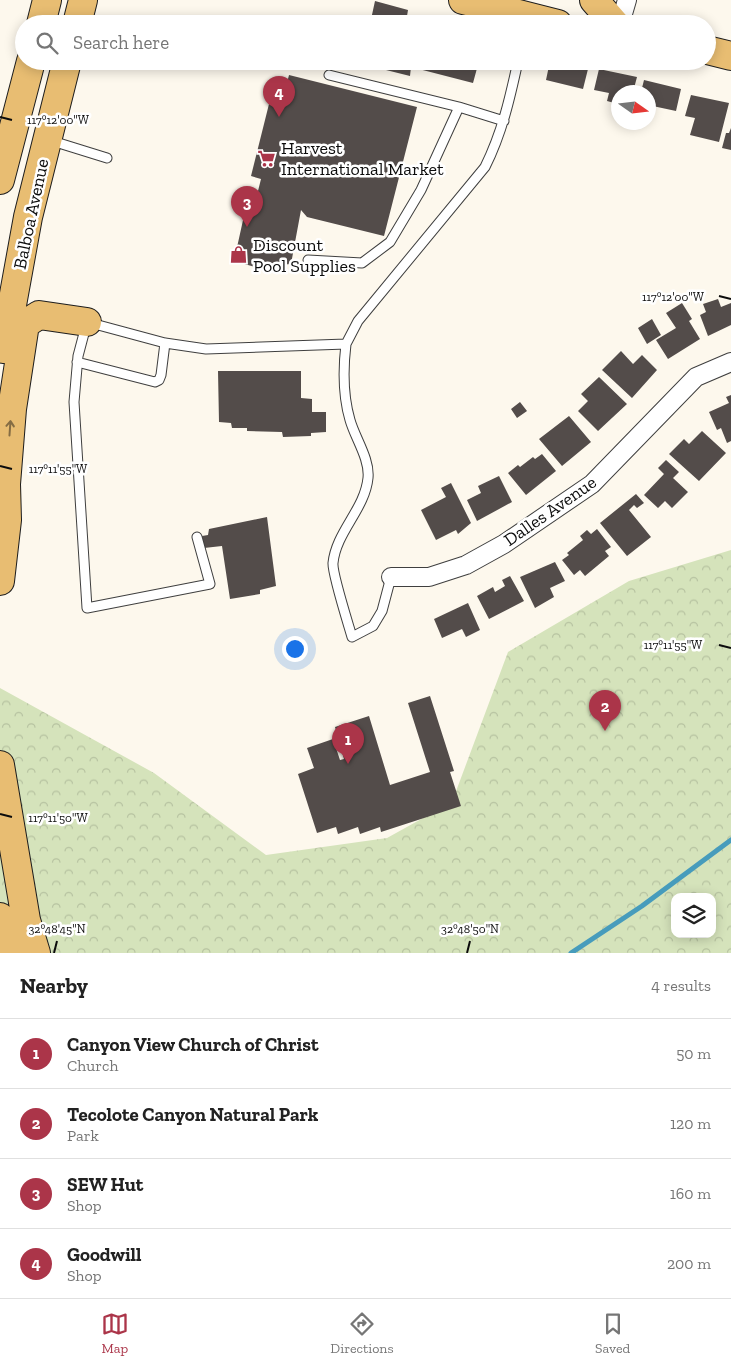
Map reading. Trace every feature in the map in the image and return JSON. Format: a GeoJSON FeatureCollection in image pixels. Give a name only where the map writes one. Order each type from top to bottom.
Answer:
{"type":"FeatureCollection","features":[{"type":"Feature","properties":{"kind":"main road"},"geometry":{"type":"LineString","coordinates":[[43,15],[47,0]]}},
{"type":"Feature","properties":{"kind":"main road"},"geometry":{"type":"LineString","coordinates":[[79,15],[83,0]]}},
{"type":"Feature","properties":{"kind":"main road"},"geometry":{"type":"LineString","coordinates":[[463,0],[512,15]]}},
{"type":"Feature","properties":{"kind":"main road"},"geometry":{"type":"LineString","coordinates":[[594,0],[608,15]]}},
{"type":"Feature","properties":{"kind":"main road"},"geometry":{"type":"LineString","coordinates":[[716,52],[731,56]]}},
{"type":"Feature","properties":{"kind":"main road","name":"Balboa Avenue"},"geometry":{"type":"LineString","coordinates":[[0,180],[29,70]]}},
{"type":"Feature","properties":{"kind":"main road","name":"Balboa Avenue"},"geometry":{"type":"LineString","coordinates":[[0,368],[28,217],[65,70]]}},
{"type":"Feature","properties":{"kind":"main road"},"geometry":{"type":"LineString","coordinates":[[22,252],[29,286],[41,302],[87,322]]}},
{"type":"Feature","properties":{"kind":"main road"},"geometry":{"type":"LineString","coordinates":[[0,581],[7,520],[6,484],[12,409],[25,324],[39,315],[87,322]]}},
{"type":"Feature","properties":{"kind":"main road"},"geometry":{"type":"LineString","coordinates":[[0,765],[26,920],[36,953]]}},
{"type":"Feature","properties":{"kind":"main road"},"geometry":{"type":"LineString","coordinates":[[0,917],[9,953]]}},
{"type":"Feature","properties":{"kind":"street"},"geometry":{"type":"LineString","coordinates":[[622,15],[626,0]]}},
{"type":"Feature","properties":{"kind":"street","name":"Dalles Avenue"},"geometry":{"type":"LineString","coordinates":[[391,577],[429,577],[466,565],[504,544],[592,484],[696,378],[731,362]]}},
{"type":"Feature","properties":{"kind":"lane"},"geometry":{"type":"LineString","coordinates":[[391,577],[382,611],[373,626],[352,637],[332,564],[338,544],[354,516],[368,477],[366,465],[349,419],[343,372],[346,344],[358,321],[485,167],[496,145],[504,121],[516,70]]}},
{"type":"Feature","properties":{"kind":"lane"},"geometry":{"type":"LineString","coordinates":[[329,75],[459,107],[504,121]]}},
{"type":"Feature","properties":{"kind":"lane"},"geometry":{"type":"LineString","coordinates":[[308,260],[362,263],[390,242],[421,190],[459,107]]}},
{"type":"Feature","properties":{"kind":"lane"},"geometry":{"type":"LineString","coordinates":[[47,139],[107,158]]}},
{"type":"Feature","properties":{"kind":"lane"},"geometry":{"type":"LineString","coordinates":[[198,538],[210,584],[87,608],[74,402],[77,362],[87,322],[165,343],[206,349],[346,344]]}},
{"type":"Feature","properties":{"kind":"lane"},"geometry":{"type":"LineString","coordinates":[[77,362],[155,382],[161,376],[165,343]]}},
{"type":"Feature","properties":{"kind":"green space"},"geometry":{"type":"Polygon","coordinates":[[[731,550],[731,953],[0,953],[0,688],[154,773],[266,855],[387,838],[452,802],[508,652],[629,581],[731,550]]]}},
{"type":"Feature","properties":{"kind":"building"},"geometry":{"type":"Polygon","coordinates":[[[375,1],[408,10],[407,15],[372,15],[375,1]]]}},
{"type":"Feature","properties":{"kind":"building"},"geometry":{"type":"Polygon","coordinates":[[[386,70],[411,70],[410,76],[386,70]]]}},
{"type":"Feature","properties":{"kind":"building"},"geometry":{"type":"Polygon","coordinates":[[[423,70],[477,70],[473,83],[423,70]]]}},
{"type":"Feature","properties":{"kind":"building"},"geometry":{"type":"Polygon","coordinates":[[[548,70],[588,70],[583,89],[546,80],[548,70]]]}},
{"type":"Feature","properties":{"kind":"building"},"geometry":{"type":"Polygon","coordinates":[[[599,70],[637,77],[635,85],[611,85],[611,102],[607,101],[609,93],[594,90],[599,70]]]}},
{"type":"Feature","properties":{"kind":"building"},"geometry":{"type":"Polygon","coordinates":[[[289,75],[417,107],[384,236],[307,217],[301,210],[291,264],[255,267],[234,261],[249,193],[257,195],[261,179],[251,176],[271,96],[283,99],[289,75]]]}},
{"type":"Feature","properties":{"kind":"building"},"geometry":{"type":"Polygon","coordinates":[[[644,80],[681,89],[676,111],[656,107],[656,85],[643,85],[644,80]]]}},
{"type":"Feature","properties":{"kind":"building"},"geometry":{"type":"Polygon","coordinates":[[[691,95],[729,103],[719,142],[690,135],[695,118],[685,116],[691,95]]]}},
{"type":"Feature","properties":{"kind":"building"},"geometry":{"type":"Polygon","coordinates":[[[731,128],[731,150],[722,148],[726,133],[729,133],[731,128]]]}},
{"type":"Feature","properties":{"kind":"building"},"geometry":{"type":"Polygon","coordinates":[[[718,299],[721,307],[731,303],[731,325],[708,336],[700,315],[706,312],[703,304],[718,299]]]}},
{"type":"Feature","properties":{"kind":"building"},"geometry":{"type":"Polygon","coordinates":[[[682,303],[692,319],[689,321],[700,339],[668,359],[656,340],[676,328],[666,313],[682,303]]]}},
{"type":"Feature","properties":{"kind":"building"},"geometry":{"type":"Polygon","coordinates":[[[652,319],[661,335],[647,344],[638,328],[652,319]]]}},
{"type":"Feature","properties":{"kind":"building"},"geometry":{"type":"Polygon","coordinates":[[[621,351],[633,364],[642,355],[657,370],[632,398],[602,370],[621,351]]]}},
{"type":"Feature","properties":{"kind":"building"},"geometry":{"type":"Polygon","coordinates":[[[218,371],[301,371],[301,398],[312,399],[312,412],[326,412],[326,432],[311,433],[311,436],[283,437],[282,432],[247,431],[247,428],[232,428],[231,423],[219,422],[218,371]]]}},
{"type":"Feature","properties":{"kind":"building"},"geometry":{"type":"Polygon","coordinates":[[[599,377],[627,404],[598,431],[578,411],[588,401],[581,394],[599,377]]]}},
{"type":"Feature","properties":{"kind":"building"},"geometry":{"type":"Polygon","coordinates":[[[731,395],[731,441],[727,443],[721,428],[717,430],[709,412],[729,403],[726,397],[731,395]]]}},
{"type":"Feature","properties":{"kind":"building"},"geometry":{"type":"Polygon","coordinates":[[[520,402],[527,411],[517,418],[511,409],[520,402]]]}},
{"type":"Feature","properties":{"kind":"building"},"geometry":{"type":"Polygon","coordinates":[[[569,416],[591,442],[562,466],[539,439],[569,416]]]}},
{"type":"Feature","properties":{"kind":"building"},"geometry":{"type":"Polygon","coordinates":[[[702,431],[726,453],[699,481],[669,454],[684,439],[689,444],[702,431]]]}},
{"type":"Feature","properties":{"kind":"building"},"geometry":{"type":"Polygon","coordinates":[[[542,454],[556,471],[526,495],[508,473],[518,465],[520,467],[533,457],[535,459],[542,454]]]}},
{"type":"Feature","properties":{"kind":"building"},"geometry":{"type":"Polygon","coordinates":[[[666,460],[679,472],[673,478],[688,492],[672,508],[665,501],[658,508],[644,495],[664,474],[658,468],[666,460]]]}},
{"type":"Feature","properties":{"kind":"building"},"geometry":{"type":"Polygon","coordinates":[[[499,476],[512,502],[477,521],[467,500],[481,493],[478,486],[499,476]]]}},
{"type":"Feature","properties":{"kind":"building"},"geometry":{"type":"Polygon","coordinates":[[[451,483],[471,523],[458,534],[456,530],[436,540],[421,510],[446,497],[441,488],[451,483]]]}},
{"type":"Feature","properties":{"kind":"building"},"geometry":{"type":"Polygon","coordinates":[[[636,494],[644,503],[637,508],[634,505],[629,510],[651,537],[627,556],[600,523],[636,494]]]}},
{"type":"Feature","properties":{"kind":"building"},"geometry":{"type":"Polygon","coordinates":[[[267,517],[276,586],[260,590],[260,594],[230,599],[222,546],[204,548],[202,536],[208,535],[209,529],[267,517]]]}},
{"type":"Feature","properties":{"kind":"building"},"geometry":{"type":"Polygon","coordinates":[[[597,529],[611,547],[605,551],[609,556],[585,576],[580,570],[574,575],[562,560],[569,555],[567,553],[583,540],[580,536],[587,530],[591,534],[597,529]]]}},
{"type":"Feature","properties":{"kind":"building"},"geometry":{"type":"Polygon","coordinates":[[[555,562],[565,581],[550,588],[554,597],[535,608],[520,577],[555,562]]]}},
{"type":"Feature","properties":{"kind":"building"},"geometry":{"type":"Polygon","coordinates":[[[510,576],[524,601],[489,619],[477,596],[493,587],[495,592],[505,586],[502,580],[510,576]]]}},
{"type":"Feature","properties":{"kind":"building"},"geometry":{"type":"Polygon","coordinates":[[[468,603],[480,630],[466,637],[462,629],[442,638],[434,619],[468,603]]]}},
{"type":"Feature","properties":{"kind":"building"},"geometry":{"type":"Polygon","coordinates":[[[430,696],[454,771],[450,772],[461,806],[381,832],[380,827],[360,834],[358,827],[338,834],[336,827],[317,833],[298,774],[314,768],[307,748],[333,739],[340,760],[344,759],[335,727],[369,716],[390,785],[430,772],[408,703],[430,696]]]}},
{"type":"Feature","properties":{"kind":"waterway"},"geometry":{"type":"LineString","coordinates":[[571,953],[642,906],[731,840]]}},
{"type":"Feature","properties":{"kind":"place","name":"Goodwill"},"geometry":{"type":"Point","coordinates":[279,117]}},
{"type":"Feature","properties":{"kind":"place","name":"Harvest International Market"},"geometry":{"type":"Point","coordinates":[267,158]}},
{"type":"Feature","properties":{"kind":"place","name":"SEW Hut"},"geometry":{"type":"Point","coordinates":[247,227]}},
{"type":"Feature","properties":{"kind":"place","name":"Discount Pool Supplies"},"geometry":{"type":"Point","coordinates":[239,255]}},
{"type":"Feature","properties":{"kind":"place","name":"Tecolote Canyon Natural Park"},"geometry":{"type":"Point","coordinates":[605,731]}},
{"type":"Feature","properties":{"kind":"place","name":"Canyon View Church of Christ"},"geometry":{"type":"Point","coordinates":[348,764]}}]}
